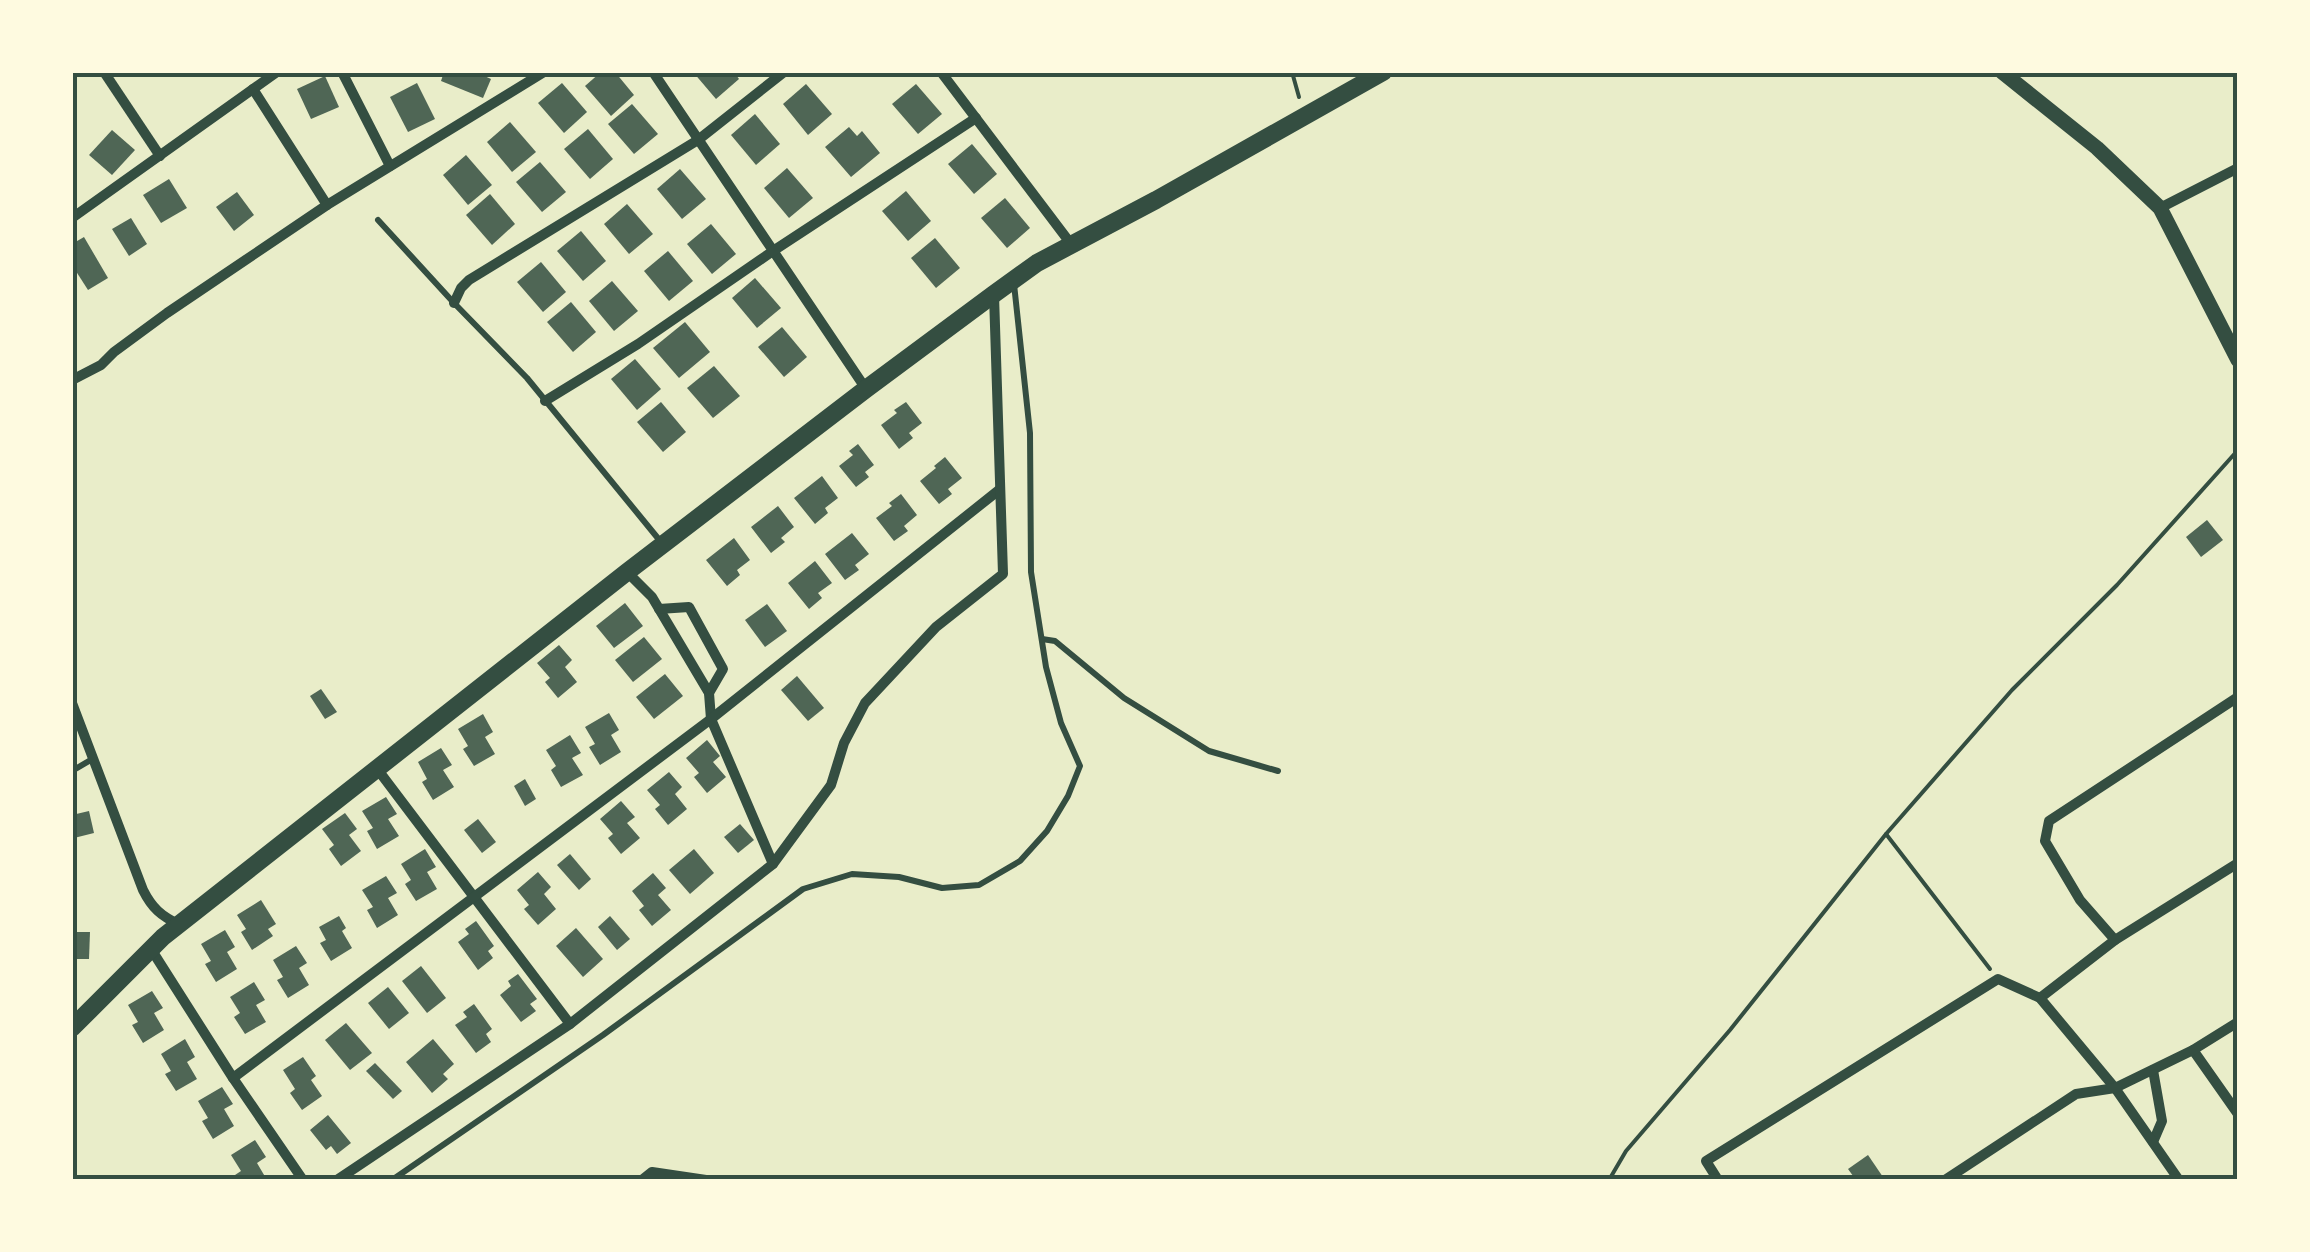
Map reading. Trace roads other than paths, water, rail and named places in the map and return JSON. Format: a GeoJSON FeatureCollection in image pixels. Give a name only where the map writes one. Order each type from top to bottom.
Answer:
{"type":"FeatureCollection","features":[{"type":"Feature","properties":{"kind":"main road"},"geometry":{"type":"LineString","coordinates":[[74,1025],[180,924],[663,544],[994,294],[1037,263],[1377,74]]}},
{"type":"Feature","properties":{"kind":"street"},"geometry":{"type":"LineString","coordinates":[[104,72],[160,156]]}},
{"type":"Feature","properties":{"kind":"street"},"geometry":{"type":"LineString","coordinates":[[72,218],[278,72]]}},
{"type":"Feature","properties":{"kind":"street"},"geometry":{"type":"LineString","coordinates":[[342,72],[390,166]]}},
{"type":"Feature","properties":{"kind":"street"},"geometry":{"type":"LineString","coordinates":[[72,380],[101,365],[167,312],[327,205],[544,72]]}},
{"type":"Feature","properties":{"kind":"street"},"geometry":{"type":"LineString","coordinates":[[652,72],[866,389]]}},
{"type":"Feature","properties":{"kind":"street"},"geometry":{"type":"LineString","coordinates":[[454,303],[469,280],[698,140],[784,72]]}},
{"type":"Feature","properties":{"kind":"street"},"geometry":{"type":"LineString","coordinates":[[941,72],[1072,244]]}},
{"type":"Feature","properties":{"kind":"street"},"geometry":{"type":"LineString","coordinates":[[2002,72],[2097,148],[2160,208],[2238,360]]}},
{"type":"Feature","properties":{"kind":"street"},"geometry":{"type":"LineString","coordinates":[[253,89],[327,205]]}},
{"type":"Feature","properties":{"kind":"street"},"geometry":{"type":"LineString","coordinates":[[545,400],[638,344],[976,118]]}},
{"type":"Feature","properties":{"kind":"street"},"geometry":{"type":"LineString","coordinates":[[2160,208],[2238,168]]}},
{"type":"Feature","properties":{"kind":"street"},"geometry":{"type":"LineString","coordinates":[[338,1180],[570,1024],[773,864],[831,785],[844,743],[865,703],[936,627],[1003,574],[994,294]]}},
{"type":"Feature","properties":{"kind":"street"},"geometry":{"type":"LineString","coordinates":[[233,1078],[711,719],[999,490]]}},
{"type":"Feature","properties":{"kind":"street"},"geometry":{"type":"LineString","coordinates":[[627,572],[652,597],[709,693],[711,719],[773,864]]}},
{"type":"Feature","properties":{"kind":"street"},"geometry":{"type":"LineString","coordinates":[[659,609],[689,606],[723,669],[709,693]]}},
{"type":"Feature","properties":{"kind":"street"},"geometry":{"type":"LineString","coordinates":[[2115,940],[2080,900],[2045,841],[2049,821],[2238,697]]}},
{"type":"Feature","properties":{"kind":"street"},"geometry":{"type":"LineString","coordinates":[[72,703],[143,890],[152,907],[180,924]]}},
{"type":"Feature","properties":{"kind":"street"},"geometry":{"type":"LineString","coordinates":[[378,770],[570,1024]]}},
{"type":"Feature","properties":{"kind":"street"},"geometry":{"type":"LineString","coordinates":[[2040,998],[2115,940],[2238,863]]}},
{"type":"Feature","properties":{"kind":"street"},"geometry":{"type":"LineString","coordinates":[[152,950],[302,1180]]}},
{"type":"Feature","properties":{"kind":"street"},"geometry":{"type":"LineString","coordinates":[[1718,1180],[1706,1160],[1998,979],[2040,998],[2115,1088],[2179,1180]]}},
{"type":"Feature","properties":{"kind":"street"},"geometry":{"type":"LineString","coordinates":[[1946,1180],[2076,1094],[2115,1088],[2193,1050],[2238,1022]]}},
{"type":"Feature","properties":{"kind":"street"},"geometry":{"type":"LineString","coordinates":[[2193,1050],[2238,1114]]}},
{"type":"Feature","properties":{"kind":"street"},"geometry":{"type":"LineString","coordinates":[[2153,1070],[2162,1121],[2153,1142]]}},
{"type":"Feature","properties":{"kind":"street"},"geometry":{"type":"LineString","coordinates":[[642,1180],[652,1172],[706,1180]]}},
{"type":"Feature","properties":{"kind":"lane"},"geometry":{"type":"LineString","coordinates":[[378,220],[527,378],[663,544]]}},
{"type":"Feature","properties":{"kind":"lane"},"geometry":{"type":"LineString","coordinates":[[392,1180],[604,1036],[803,889],[852,874],[898,878],[942,888],[980,885],[1020,862],[1046,831],[1068,796],[1080,766],[1062,723],[1046,667],[1031,572],[1030,434],[1014,280]]}},
{"type":"Feature","properties":{"kind":"lane"},"geometry":{"type":"LineString","coordinates":[[1042,639],[1055,641],[1124,698],[1208,751],[1278,771]]}},
{"type":"Feature","properties":{"kind":"lane"},"geometry":{"type":"LineString","coordinates":[[72,771],[94,758]]}}]}
